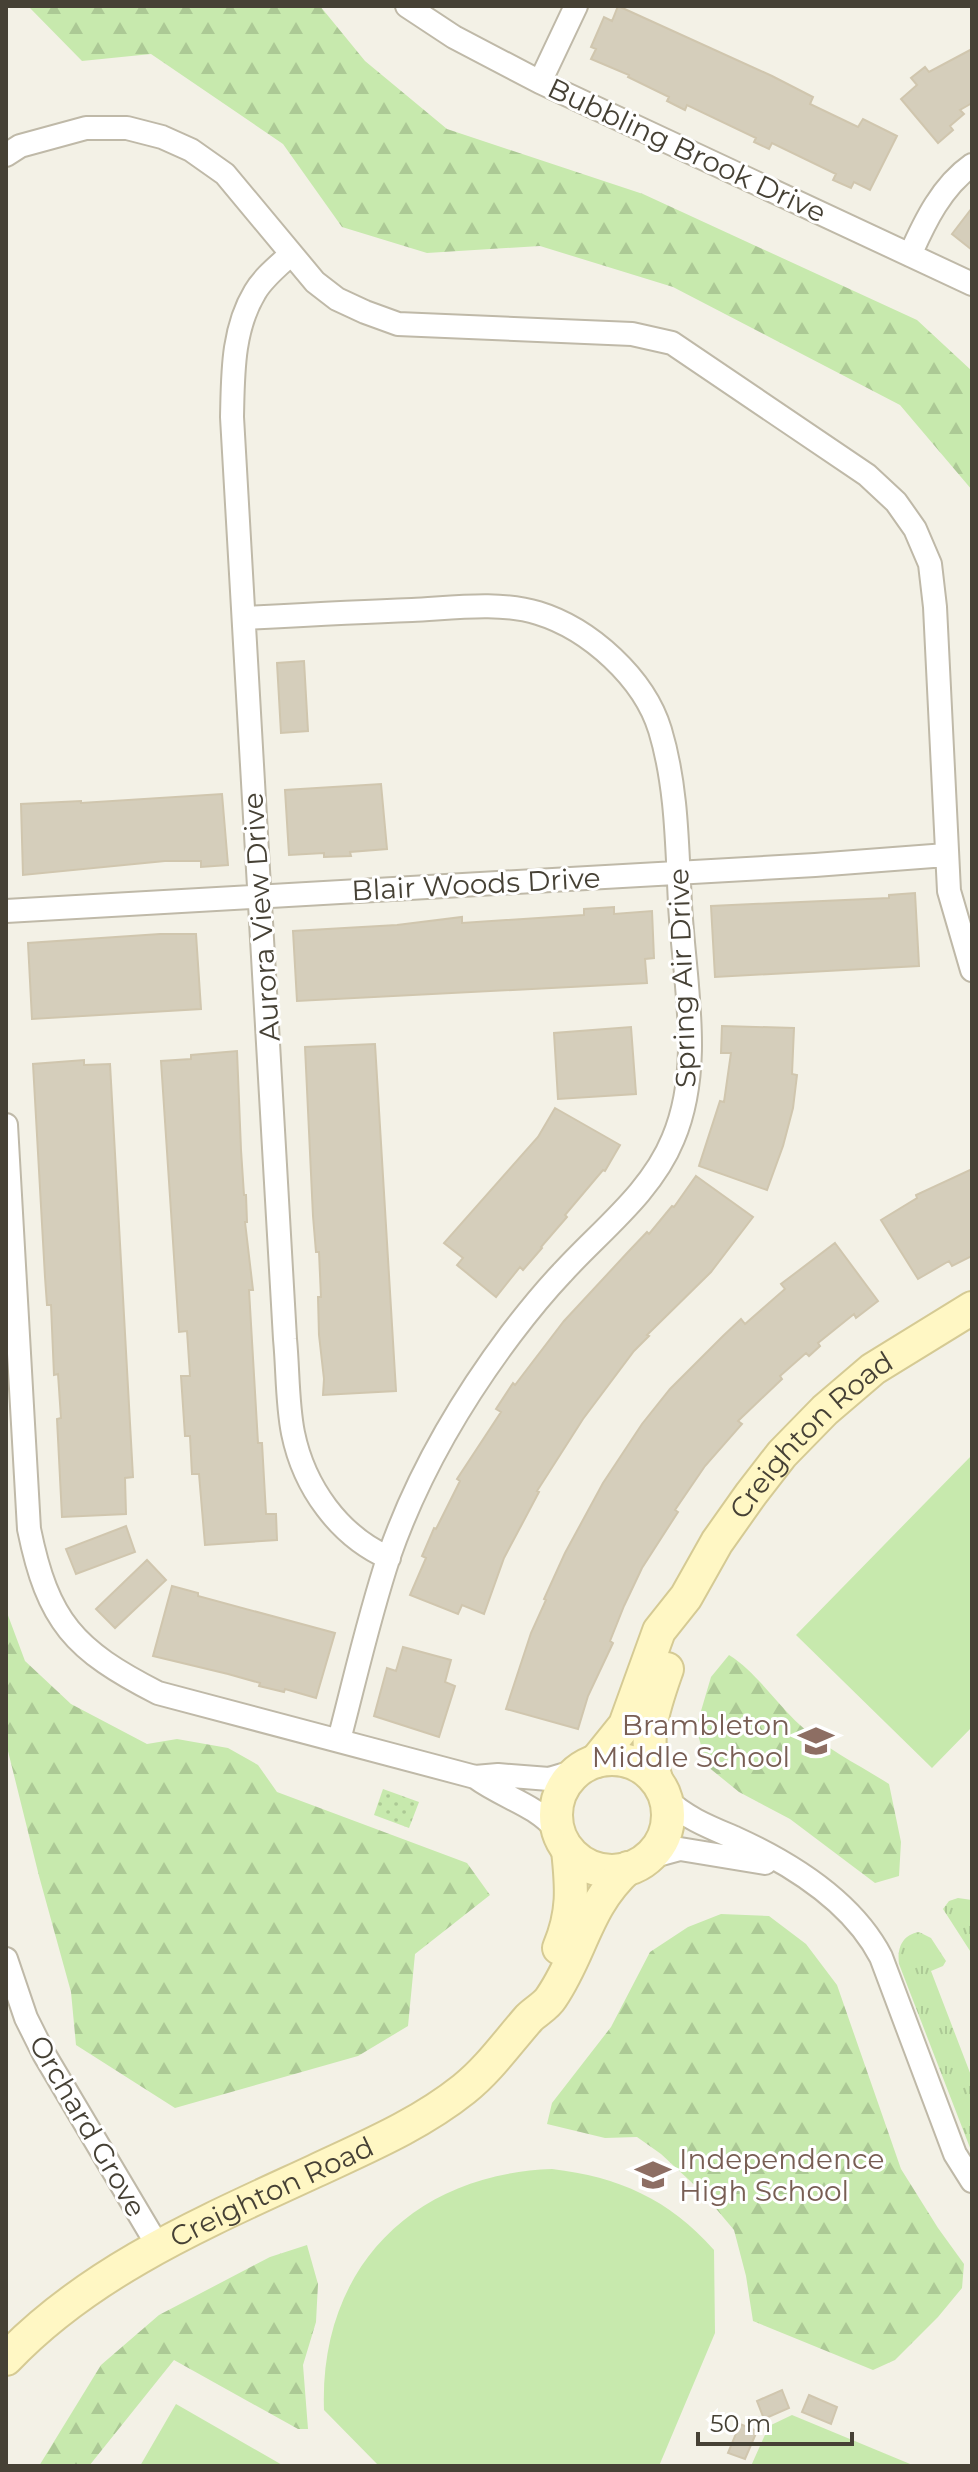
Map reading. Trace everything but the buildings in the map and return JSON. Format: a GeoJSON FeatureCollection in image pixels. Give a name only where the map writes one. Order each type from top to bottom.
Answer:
{"type":"FeatureCollection","features":[{"type":"Feature","properties":{"kind":"street","name":"Bubbling Brook Drive"},"geometry":{"type":"LineString","coordinates":[[407,6],[454,37],[540,82],[972,284]]}},
{"type":"Feature","properties":{"kind":"street"},"geometry":{"type":"LineString","coordinates":[[540,82],[576,6]]}},
{"type":"Feature","properties":{"kind":"street"},"geometry":{"type":"LineString","coordinates":[[6,155],[20,146],[86,128],[127,128],[162,137],[191,150],[225,174],[290,255],[315,282],[337,299],[398,324],[632,334],[672,343],[867,475],[896,502],[909,520],[930,564],[935,607],[949,891],[972,970]]}},
{"type":"Feature","properties":{"kind":"street"},"geometry":{"type":"LineString","coordinates":[[910,255],[947,188],[972,165]]}},
{"type":"Feature","properties":{"kind":"street","name":"Aurora View Drive"},"geometry":{"type":"LineString","coordinates":[[290,255],[254,293],[235,345],[232,417],[293,1432],[309,1479],[334,1520],[367,1548],[389,1558]]}},
{"type":"Feature","properties":{"kind":"street","name":"Spring Air Drive"},"geometry":{"type":"LineString","coordinates":[[245,618],[460,607],[510,608],[538,613],[569,626],[595,643],[621,669],[645,696],[659,727],[670,772],[680,873],[689,1057],[686,1100],[673,1140],[657,1170],[561,1274],[512,1333],[471,1392],[434,1454],[389,1558],[339,1740]]}},
{"type":"Feature","properties":{"kind":"street","name":"Blair Woods Drive"},"geometry":{"type":"LineString","coordinates":[[6,911],[946,855]]}},
{"type":"Feature","properties":{"kind":"street"},"geometry":{"type":"LineString","coordinates":[[6,1125],[29,1529],[36,1563],[50,1602],[61,1621],[78,1640],[128,1677],[158,1693],[475,1777],[498,1775],[549,1779],[612,1759],[629,1761],[643,1768],[677,1809],[702,1825],[737,1839],[790,1868],[852,1913],[881,1957],[955,2154],[972,2181]]}},
{"type":"Feature","properties":{"kind":"street","name":"Creighton Road"},"geometry":{"type":"LineString","coordinates":[[530,2017],[536,1992],[567,1930],[573,1896],[556,1814],[558,1798],[565,1783],[625,1725],[659,1631],[686,1597],[717,1542],[782,1454],[825,1410],[873,1369],[972,1308]]}},
{"type":"Feature","properties":{"kind":"street","name":"Creighton Road"},"geometry":{"type":"LineString","coordinates":[[6,2359],[81,2295],[158,2246],[389,2137],[430,2114],[487,2068],[530,2017],[550,2000],[570,1965],[597,1903],[609,1886],[658,1846],[665,1831],[668,1815],[648,1756],[649,1732],[655,1703],[679,1639],[686,1597]]}},
{"type":"Feature","properties":{"kind":"street"},"geometry":{"type":"LineString","coordinates":[[475,1777],[494,1791],[536,1809],[580,1861],[595,1868],[611,1871],[680,1849],[790,1868]]}},
{"type":"Feature","properties":{"kind":"street","name":"Orchard Grove"},"geometry":{"type":"LineString","coordinates":[[8,1972],[44,2054],[158,2246]]}},
{"type":"Feature","properties":{"kind":"green space"},"geometry":{"type":"Polygon","coordinates":[[[28,6],[320,6],[365,61],[447,129],[643,194],[917,320],[972,371],[972,490],[900,405],[673,287],[540,246],[427,253],[342,227],[283,144],[151,54],[82,61],[28,6]]]}},
{"type":"Feature","properties":{"kind":"green space"},"geometry":{"type":"Polygon","coordinates":[[[972,1455],[972,1727],[932,1768],[796,1635],[972,1455]]]}},
{"type":"Feature","properties":{"kind":"green space"},"geometry":{"type":"Polygon","coordinates":[[[6,1610],[25,1661],[71,1704],[147,1744],[177,1739],[228,1748],[258,1765],[277,1792],[467,1863],[490,1895],[415,1954],[408,2026],[358,2056],[175,2108],[76,2045],[71,1992],[6,1743],[6,1610]]]}},
{"type":"Feature","properties":{"kind":"green space"},"geometry":{"type":"Polygon","coordinates":[[[729,1655],[810,1733],[889,1784],[901,1842],[899,1876],[875,1883],[790,1819],[739,1792],[707,1766],[696,1728],[711,1677],[729,1655]]]}},
{"type":"Feature","properties":{"kind":"green space"},"geometry":{"type":"Polygon","coordinates":[[[383,1789],[419,1802],[409,1828],[374,1815],[383,1789]]]}},
{"type":"Feature","properties":{"kind":"green space"},"geometry":{"type":"Polygon","coordinates":[[[958,1898],[972,1900],[972,1954],[943,1909],[949,1901],[958,1898]]]}},
{"type":"Feature","properties":{"kind":"green space"},"geometry":{"type":"Polygon","coordinates":[[[721,1914],[769,1916],[806,1944],[837,1985],[901,2169],[964,2264],[962,2288],[938,2317],[895,2360],[873,2370],[753,2321],[734,2230],[702,2192],[661,2154],[637,2137],[605,2138],[547,2124],[552,2103],[611,2027],[650,1952],[688,1927],[721,1914]]]}},
{"type":"Feature","properties":{"kind":"green space"},"geometry":{"type":"Polygon","coordinates":[[[919,1932],[931,1938],[946,1961],[943,1966],[931,1971],[972,2078],[972,2153],[899,1964],[902,1943],[908,1936],[919,1932]]]}},
{"type":"Feature","properties":{"kind":"green space"},"geometry":{"type":"Polygon","coordinates":[[[552,2169],[599,2178],[641,2193],[679,2217],[714,2250],[715,2333],[659,2466],[379,2466],[324,2410],[327,2359],[338,2314],[357,2273],[384,2238],[417,2210],[457,2189],[502,2175],[552,2169]]]}},
{"type":"Feature","properties":{"kind":"green space"},"geometry":{"type":"Polygon","coordinates":[[[307,2245],[318,2284],[316,2322],[303,2365],[308,2429],[298,2429],[174,2360],[89,2466],[39,2466],[101,2365],[159,2315],[270,2257],[307,2245]]]}},
{"type":"Feature","properties":{"kind":"green space"},"geometry":{"type":"Polygon","coordinates":[[[176,2404],[284,2466],[140,2466],[176,2404]]]}},
{"type":"Feature","properties":{"kind":"green space"},"geometry":{"type":"Polygon","coordinates":[[[792,2415],[915,2466],[751,2466],[769,2426],[792,2415]]]}},
{"type":"Feature","properties":{"kind":"place","name":"Brambleton Middle School"},"geometry":{"type":"Point","coordinates":[816,1741]}},
{"type":"Feature","properties":{"kind":"place","name":"Independence High School"},"geometry":{"type":"Point","coordinates":[653,2175]}}]}
